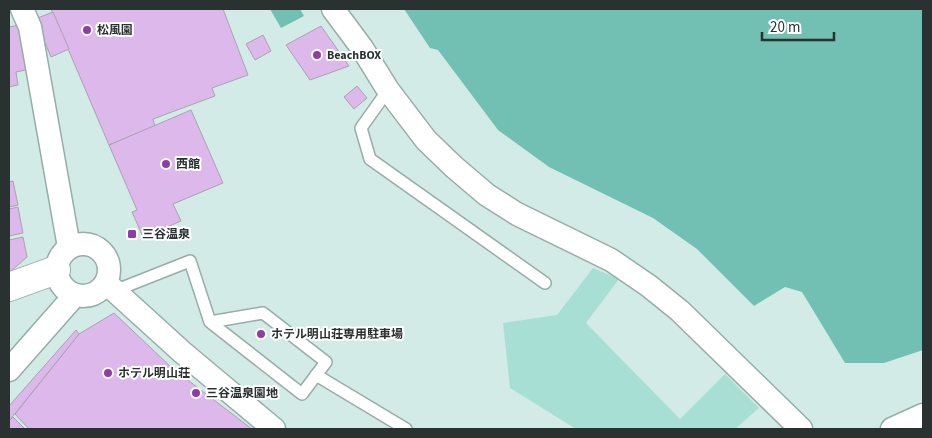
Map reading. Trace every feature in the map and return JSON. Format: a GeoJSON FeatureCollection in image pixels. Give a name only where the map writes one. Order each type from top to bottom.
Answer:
{"type":"FeatureCollection","features":[{"type":"Feature","properties":{"kind":"street"},"geometry":{"type":"LineString","coordinates":[[22,9],[30,27],[63,258],[61,285],[74,295],[83,296],[110,287]]}},
{"type":"Feature","properties":{"kind":"street"},"geometry":{"type":"LineString","coordinates":[[333,9],[362,48],[388,90],[426,140],[454,167],[487,195],[516,214],[610,260],[649,286],[680,311],[801,429]]}},
{"type":"Feature","properties":{"kind":"street"},"geometry":{"type":"LineString","coordinates":[[9,287],[63,258],[78,244],[88,244],[96,247],[108,261],[110,287],[182,352],[274,429]]}},
{"type":"Feature","properties":{"kind":"street"},"geometry":{"type":"LineString","coordinates":[[9,370],[74,295]]}},
{"type":"Feature","properties":{"kind":"street"},"geometry":{"type":"LineString","coordinates":[[892,429],[923,415]]}},
{"type":"Feature","properties":{"kind":"lane"},"geometry":{"type":"LineString","coordinates":[[388,90],[361,128],[370,159],[545,283]]}},
{"type":"Feature","properties":{"kind":"lane"},"geometry":{"type":"LineString","coordinates":[[110,287],[190,261],[210,322],[302,394],[326,362],[262,313],[210,322]]}},
{"type":"Feature","properties":{"kind":"lane"},"geometry":{"type":"LineString","coordinates":[[316,375],[406,429]]}},
{"type":"Feature","properties":{"kind":"shaded area"},"geometry":{"type":"Polygon","coordinates":[[[270,9],[300,9],[304,16],[281,28],[270,9]]]}},
{"type":"Feature","properties":{"kind":"shaded area"},"geometry":{"type":"Polygon","coordinates":[[[404,9],[923,9],[923,350],[884,363],[845,363],[802,292],[785,287],[754,306],[697,249],[653,218],[549,167],[498,130],[438,50],[430,48],[404,9]]]}},
{"type":"Feature","properties":{"kind":"shaded area"},"geometry":{"type":"Polygon","coordinates":[[[593,268],[619,279],[586,323],[680,419],[725,374],[759,408],[735,429],[576,429],[510,388],[503,323],[557,315],[593,268]]]}},
{"type":"Feature","properties":{"kind":"building"},"geometry":{"type":"Polygon","coordinates":[[[51,9],[223,9],[248,75],[212,88],[215,96],[153,119],[155,126],[109,145],[51,9]]]}},
{"type":"Feature","properties":{"kind":"building"},"geometry":{"type":"Polygon","coordinates":[[[53,12],[69,49],[51,57],[35,19],[53,12]]]}},
{"type":"Feature","properties":{"kind":"building"},"geometry":{"type":"Polygon","coordinates":[[[19,25],[26,70],[16,72],[18,85],[9,87],[9,27],[19,25]]]}},
{"type":"Feature","properties":{"kind":"building","name":"BeachBOX"},"geometry":{"type":"Polygon","coordinates":[[[321,26],[349,66],[310,80],[286,45],[321,26]]]}},
{"type":"Feature","properties":{"kind":"building"},"geometry":{"type":"Polygon","coordinates":[[[263,35],[271,51],[255,60],[246,44],[263,35]]]}},
{"type":"Feature","properties":{"kind":"building"},"geometry":{"type":"Polygon","coordinates":[[[357,86],[367,98],[354,109],[344,97],[357,86]]]}},
{"type":"Feature","properties":{"kind":"building","name":"西館"},"geometry":{"type":"Polygon","coordinates":[[[191,110],[223,183],[173,204],[181,221],[143,237],[132,212],[137,210],[109,145],[191,110]]]}},
{"type":"Feature","properties":{"kind":"building"},"geometry":{"type":"Polygon","coordinates":[[[13,181],[18,205],[9,207],[9,182],[13,181]]]}},
{"type":"Feature","properties":{"kind":"building"},"geometry":{"type":"Polygon","coordinates":[[[18,207],[23,233],[9,236],[9,209],[18,207]]]}},
{"type":"Feature","properties":{"kind":"building"},"geometry":{"type":"Polygon","coordinates":[[[23,237],[27,257],[9,273],[9,240],[23,237]]]}},
{"type":"Feature","properties":{"kind":"building"},"geometry":{"type":"Polygon","coordinates":[[[114,313],[172,368],[252,429],[29,429],[15,414],[79,334],[114,313]]]}},
{"type":"Feature","properties":{"kind":"building"},"geometry":{"type":"Polygon","coordinates":[[[76,330],[79,334],[9,421],[9,406],[76,330]]]}},
{"type":"Feature","properties":{"kind":"building"},"geometry":{"type":"Polygon","coordinates":[[[13,417],[25,429],[9,429],[9,421],[13,417]]]}},
{"type":"Feature","properties":{"kind":"place","name":"松風園"},"geometry":{"type":"Point","coordinates":[87,30]}},
{"type":"Feature","properties":{"kind":"place","name":"BeachBOX"},"geometry":{"type":"Point","coordinates":[317,55]}},
{"type":"Feature","properties":{"kind":"place","name":"西館"},"geometry":{"type":"Point","coordinates":[166,164]}},
{"type":"Feature","properties":{"kind":"place","name":"三谷温泉"},"geometry":{"type":"Point","coordinates":[132,234]}},
{"type":"Feature","properties":{"kind":"place","name":"ホテル明山荘専用駐車場"},"geometry":{"type":"Point","coordinates":[261,334]}},
{"type":"Feature","properties":{"kind":"place","name":"ホテル明山荘"},"geometry":{"type":"Point","coordinates":[108,373]}},
{"type":"Feature","properties":{"kind":"place","name":"三谷温泉園地"},"geometry":{"type":"Point","coordinates":[196,393]}}]}
